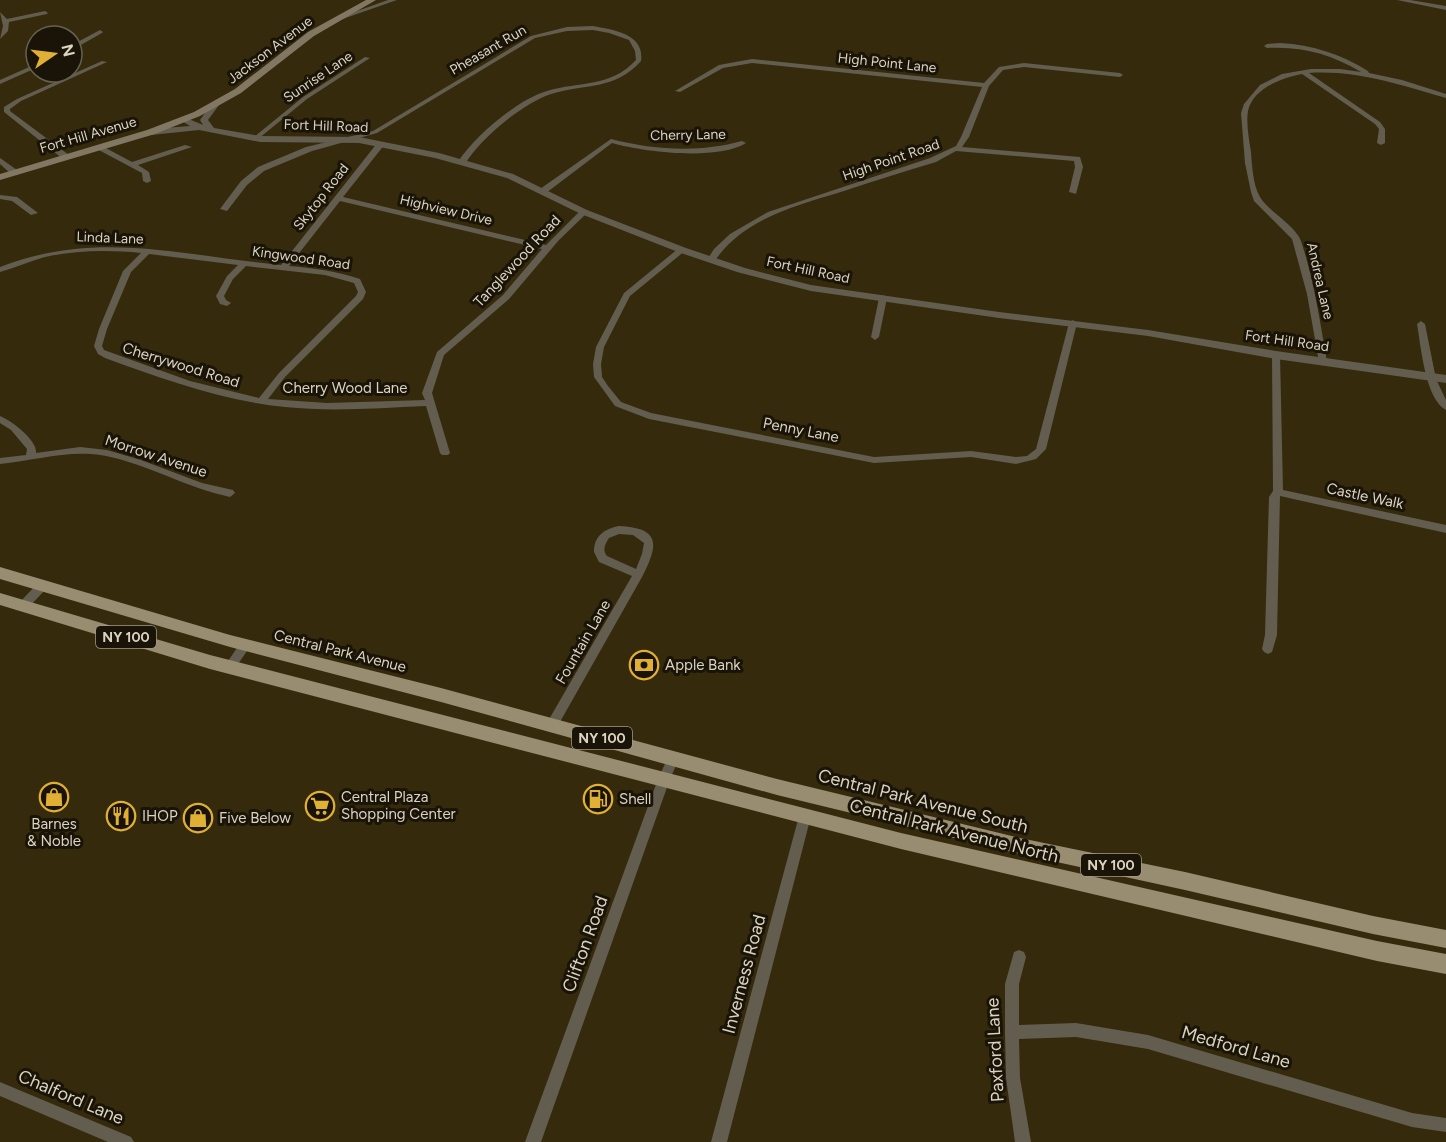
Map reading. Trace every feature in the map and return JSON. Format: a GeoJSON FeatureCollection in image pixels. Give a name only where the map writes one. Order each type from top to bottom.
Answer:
{"type":"FeatureCollection","features":[{"type":"Feature","properties":{"kind":"main road","name":"Jackson Avenue"},"geometry":{"type":"LineString","coordinates":[[184,120],[215,105],[247,85],[311,34],[372,0]]}},
{"type":"Feature","properties":{"kind":"main road","name":"Fort Hill Avenue"},"geometry":{"type":"LineString","coordinates":[[0,177],[184,120]]}},
{"type":"Feature","properties":{"kind":"main road","name":"Central Park Avenue"},"geometry":{"type":"LineString","coordinates":[[0,573],[245,645],[552,724],[673,759]]}},
{"type":"Feature","properties":{"kind":"main road","name":"NY 100"},"geometry":{"type":"LineString","coordinates":[[0,599],[230,667],[664,778]]}},
{"type":"Feature","properties":{"kind":"main road","name":"Central Park Avenue South"},"geometry":{"type":"LineString","coordinates":[[673,759],[979,836],[1373,925],[1446,939]]}},
{"type":"Feature","properties":{"kind":"main road","name":"Central Park Avenue North"},"geometry":{"type":"LineString","coordinates":[[664,778],[967,857],[1377,951],[1446,964]]}},
{"type":"Feature","properties":{"kind":"street"},"geometry":{"type":"LineString","coordinates":[[332,21],[394,0]]}},
{"type":"Feature","properties":{"kind":"street"},"geometry":{"type":"LineString","coordinates":[[1400,0],[1446,8]]}},
{"type":"Feature","properties":{"kind":"street"},"geometry":{"type":"LineString","coordinates":[[6,21],[45,13]]}},
{"type":"Feature","properties":{"kind":"street"},"geometry":{"type":"LineString","coordinates":[[0,14],[6,21],[7,27],[0,38]]}},
{"type":"Feature","properties":{"kind":"street","name":"Pheasant Run"},"geometry":{"type":"LineString","coordinates":[[350,140],[375,132],[543,34],[567,29],[593,28],[622,35],[635,45],[639,60],[632,71],[605,83],[554,92],[529,102],[472,147],[462,162]]}},
{"type":"Feature","properties":{"kind":"street"},"geometry":{"type":"LineString","coordinates":[[84,41],[100,32]]}},
{"type":"Feature","properties":{"kind":"street"},"geometry":{"type":"LineString","coordinates":[[1267,46],[1289,45],[1321,51],[1351,62],[1369,73],[1446,96]]}},
{"type":"Feature","properties":{"kind":"street","name":"Sunrise Lane"},"geometry":{"type":"LineString","coordinates":[[256,138],[306,98],[367,58]]}},
{"type":"Feature","properties":{"kind":"street","name":"High Point Lane"},"geometry":{"type":"LineString","coordinates":[[678,92],[709,72],[732,63],[752,61],[986,85]]}},
{"type":"Feature","properties":{"kind":"street"},"geometry":{"type":"LineString","coordinates":[[66,157],[7,112],[6,108],[104,62]]}},
{"type":"Feature","properties":{"kind":"street"},"geometry":{"type":"LineString","coordinates":[[986,85],[997,71],[1014,66],[1120,75]]}},
{"type":"Feature","properties":{"kind":"street","name":"Andrea Lane"},"geometry":{"type":"LineString","coordinates":[[1323,362],[1311,294],[1296,238],[1257,199],[1254,192],[1244,116],[1247,104],[1266,85],[1285,76],[1333,70],[1369,73]]}},
{"type":"Feature","properties":{"kind":"street"},"geometry":{"type":"LineString","coordinates":[[0,82],[24,71]]}},
{"type":"Feature","properties":{"kind":"street"},"geometry":{"type":"LineString","coordinates":[[1303,72],[1372,117],[1382,129],[1381,143]]}},
{"type":"Feature","properties":{"kind":"street","name":"High Point Road"},"geometry":{"type":"LineString","coordinates":[[711,260],[723,244],[756,219],[780,209],[933,160],[956,148],[965,137],[986,85]]}},
{"type":"Feature","properties":{"kind":"street"},"geometry":{"type":"LineString","coordinates":[[151,132],[207,129],[204,120],[215,105]]}},
{"type":"Feature","properties":{"kind":"street","name":"Fort Hill Road"},"geometry":{"type":"LineString","coordinates":[[184,120],[207,129],[256,138],[350,140],[381,144],[462,162],[510,176],[584,212],[682,250],[787,282],[883,298],[1148,333],[1276,355],[1446,379]]}},
{"type":"Feature","properties":{"kind":"street"},"geometry":{"type":"LineString","coordinates":[[224,209],[243,183],[261,169],[309,149],[350,140]]}},
{"type":"Feature","properties":{"kind":"street","name":"Cherry Lane"},"geometry":{"type":"LineString","coordinates":[[543,191],[610,141],[638,148],[667,150],[716,149],[741,143]]}},
{"type":"Feature","properties":{"kind":"street","name":"Skytop Road"},"geometry":{"type":"LineString","coordinates":[[283,268],[381,144]]}},
{"type":"Feature","properties":{"kind":"street"},"geometry":{"type":"LineString","coordinates":[[131,165],[188,147]]}},
{"type":"Feature","properties":{"kind":"street"},"geometry":{"type":"LineString","coordinates":[[99,148],[145,172],[147,181]]}},
{"type":"Feature","properties":{"kind":"street"},"geometry":{"type":"LineString","coordinates":[[956,148],[1077,159],[1079,167],[1073,192]]}},
{"type":"Feature","properties":{"kind":"street"},"geometry":{"type":"LineString","coordinates":[[0,160],[14,172]]}},
{"type":"Feature","properties":{"kind":"street"},"geometry":{"type":"LineString","coordinates":[[0,197],[14,199],[34,213]]}},
{"type":"Feature","properties":{"kind":"street","name":"Highview Drive"},"geometry":{"type":"LineString","coordinates":[[337,198],[548,248]]}},
{"type":"Feature","properties":{"kind":"street","name":"Tanglewood Road"},"geometry":{"type":"LineString","coordinates":[[445,453],[428,403],[428,385],[440,354],[506,297],[548,248],[584,212]]}},
{"type":"Feature","properties":{"kind":"street","name":"Linda Lane"},"geometry":{"type":"LineString","coordinates":[[0,270],[32,258],[69,251],[102,249],[186,257]]}},
{"type":"Feature","properties":{"kind":"street","name":"Penny Lane"},"geometry":{"type":"LineString","coordinates":[[682,250],[627,295],[600,347],[597,364],[598,377],[618,404],[649,416],[862,458],[897,461],[947,454],[974,454],[1021,461],[1038,454],[1073,323]]}},
{"type":"Feature","properties":{"kind":"street","name":"Cherrywood Road"},"geometry":{"type":"LineString","coordinates":[[146,252],[135,262],[120,284],[98,346],[101,352],[181,382],[261,401]]}},
{"type":"Feature","properties":{"kind":"street","name":"Kingwood Road"},"geometry":{"type":"LineString","coordinates":[[186,257],[283,268],[351,278],[357,281],[362,292],[354,304],[309,347],[261,401]]}},
{"type":"Feature","properties":{"kind":"street"},"geometry":{"type":"LineString","coordinates":[[227,303],[222,302],[220,296],[230,278],[244,263]]}},
{"type":"Feature","properties":{"kind":"street"},"geometry":{"type":"LineString","coordinates":[[875,337],[883,298]]}},
{"type":"Feature","properties":{"kind":"street"},"geometry":{"type":"LineString","coordinates":[[1421,324],[1432,377],[1446,406]]}},
{"type":"Feature","properties":{"kind":"street"},"geometry":{"type":"LineString","coordinates":[[1268,649],[1271,635],[1274,497],[1278,492],[1276,355]]}},
{"type":"Feature","properties":{"kind":"street","name":"Cherry Wood Lane"},"geometry":{"type":"LineString","coordinates":[[261,401],[307,405],[428,403]]}},
{"type":"Feature","properties":{"kind":"street"},"geometry":{"type":"LineString","coordinates":[[0,419],[14,428],[32,448],[30,457]]}},
{"type":"Feature","properties":{"kind":"street","name":"Morrow Avenue"},"geometry":{"type":"LineString","coordinates":[[0,461],[78,451],[107,453],[206,489],[230,493]]}},
{"type":"Feature","properties":{"kind":"street","name":"Castle Walk"},"geometry":{"type":"LineString","coordinates":[[1278,492],[1446,529]]}},
{"type":"Feature","properties":{"kind":"street","name":"Fountain Lane"},"geometry":{"type":"LineString","coordinates":[[552,724],[639,574],[649,548],[646,537],[622,529],[604,534],[598,554],[603,559],[639,574]]}},
{"type":"Feature","properties":{"kind":"street"},"geometry":{"type":"LineString","coordinates":[[23,606],[42,586]]}},
{"type":"Feature","properties":{"kind":"street"},"geometry":{"type":"LineString","coordinates":[[230,667],[245,645]]}},
{"type":"Feature","properties":{"kind":"street","name":"Clifton Road"},"geometry":{"type":"LineString","coordinates":[[533,1142],[664,778],[673,759]]}},
{"type":"Feature","properties":{"kind":"street","name":"Inverness Road"},"geometry":{"type":"LineString","coordinates":[[719,1142],[805,816]]}},
{"type":"Feature","properties":{"kind":"street","name":"Paxford Lane"},"geometry":{"type":"LineString","coordinates":[[1020,957],[1012,984],[1012,1032],[1013,1078],[1023,1142]]}},
{"type":"Feature","properties":{"kind":"street","name":"Medford Lane"},"geometry":{"type":"LineString","coordinates":[[1012,1032],[1076,1030],[1148,1042],[1412,1119],[1446,1125]]}},
{"type":"Feature","properties":{"kind":"street","name":"Chalford Lane"},"geometry":{"type":"LineString","coordinates":[[0,1089],[126,1142]]}},
{"type":"Feature","properties":{"kind":"place","name":"Apple Bank"},"geometry":{"type":"Point","coordinates":[644,665]}},
{"type":"Feature","properties":{"kind":"place","name":"Barnes & Noble"},"geometry":{"type":"Point","coordinates":[54,797]}},
{"type":"Feature","properties":{"kind":"place","name":"Shell"},"geometry":{"type":"Point","coordinates":[598,799]}},
{"type":"Feature","properties":{"kind":"place","name":"Central Plaza Shopping Center"},"geometry":{"type":"Point","coordinates":[320,806]}},
{"type":"Feature","properties":{"kind":"place","name":"IHOP"},"geometry":{"type":"Point","coordinates":[121,816]}},
{"type":"Feature","properties":{"kind":"place","name":"Five Below"},"geometry":{"type":"Point","coordinates":[198,818]}}]}
